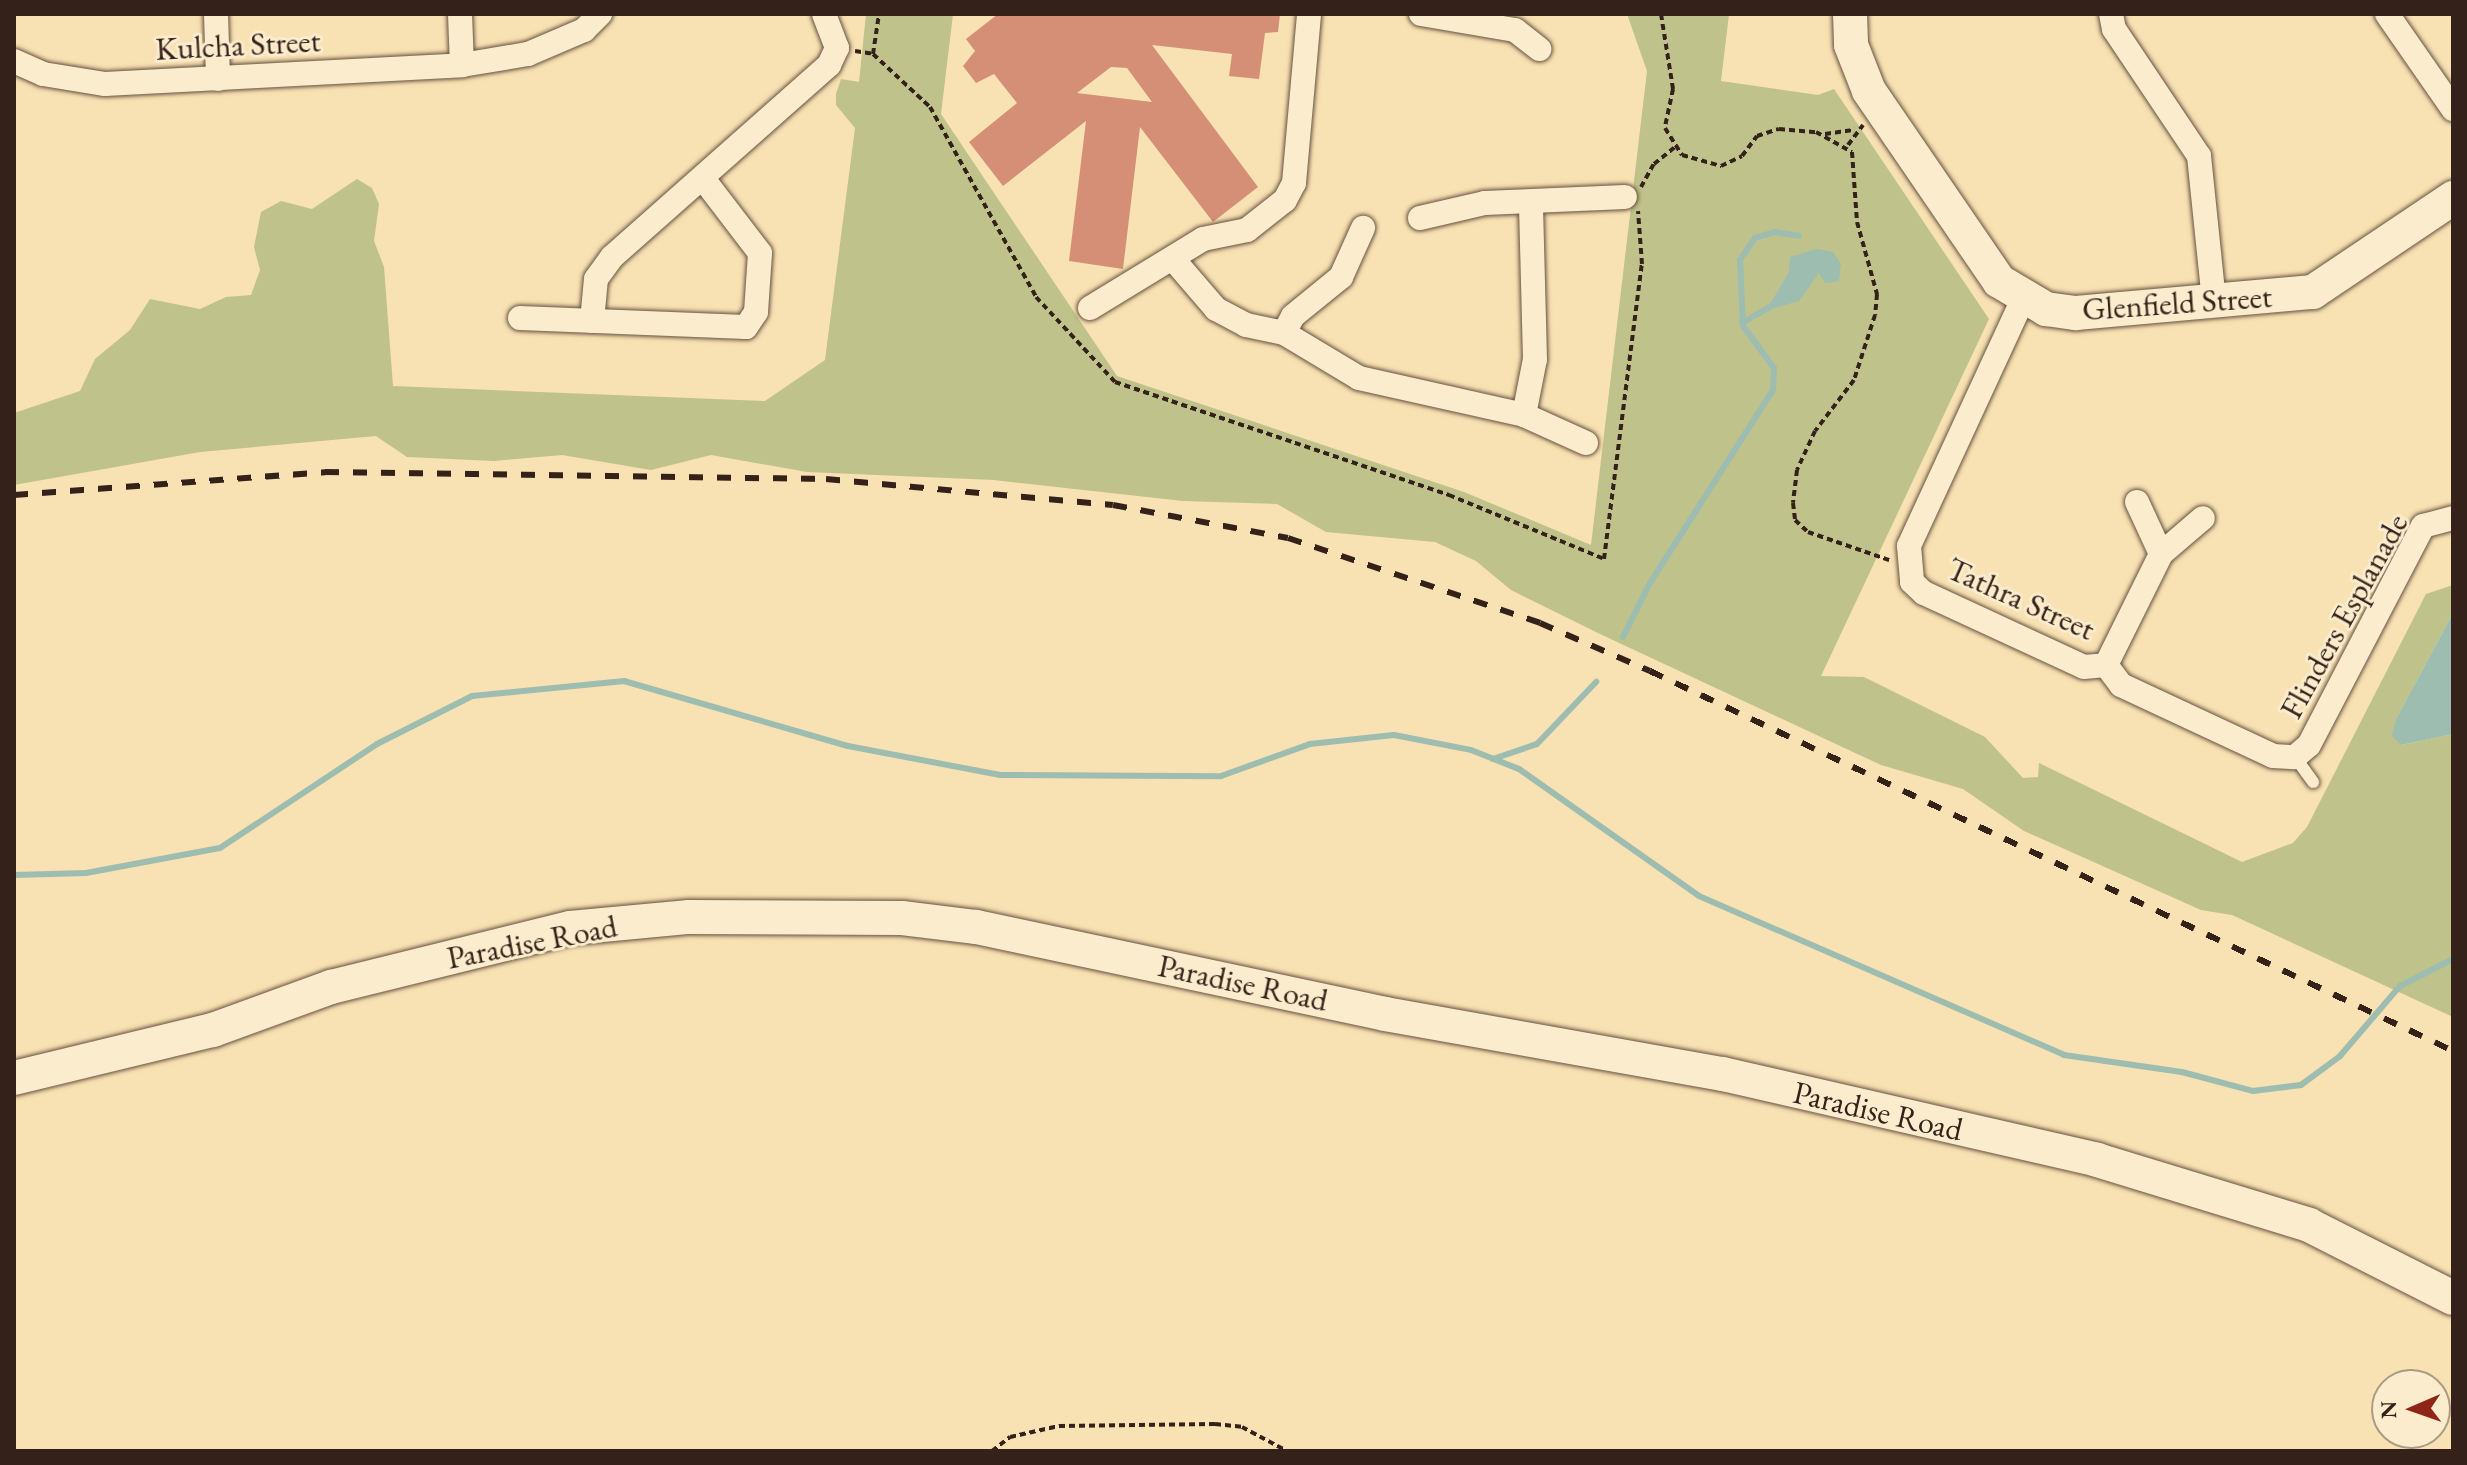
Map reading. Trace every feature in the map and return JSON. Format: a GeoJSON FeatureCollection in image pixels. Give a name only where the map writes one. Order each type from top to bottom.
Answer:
{"type":"FeatureCollection","features":[{"type":"Feature","properties":{"kind":"street"},"geometry":{"type":"LineString","coordinates":[[216,14],[218,79]]}},
{"type":"Feature","properties":{"kind":"street"},"geometry":{"type":"LineString","coordinates":[[460,14],[462,65]]}},
{"type":"Feature","properties":{"kind":"street","name":"Kulcha Street"},"geometry":{"type":"LineString","coordinates":[[14,61],[43,74],[105,84],[462,65],[528,54],[584,30],[600,14]]}},
{"type":"Feature","properties":{"kind":"street"},"geometry":{"type":"LineString","coordinates":[[592,321],[596,279],[612,257],[705,181],[829,65],[837,48],[824,14]]}},
{"type":"Feature","properties":{"kind":"street"},"geometry":{"type":"LineString","coordinates":[[1090,308],[1203,239],[1247,230],[1285,200],[1294,183],[1309,14]]}},
{"type":"Feature","properties":{"kind":"street"},"geometry":{"type":"LineString","coordinates":[[1421,14],[1515,30],[1539,49]]}},
{"type":"Feature","properties":{"kind":"street","name":"Glenfield Street"},"geometry":{"type":"LineString","coordinates":[[1850,14],[1851,45],[1869,91],[1992,271],[2023,299],[2076,313],[2313,292],[2453,198]]}},
{"type":"Feature","properties":{"kind":"street"},"geometry":{"type":"LineString","coordinates":[[2111,14],[2114,29],[2199,156],[2214,301]]}},
{"type":"Feature","properties":{"kind":"street"},"geometry":{"type":"LineString","coordinates":[[2387,14],[2453,109]]}},
{"type":"Feature","properties":{"kind":"street"},"geometry":{"type":"LineString","coordinates":[[520,318],[746,327],[756,312],[760,253],[705,181]]}},
{"type":"Feature","properties":{"kind":"street"},"geometry":{"type":"LineString","coordinates":[[1420,218],[1485,203],[1625,197]]}},
{"type":"Feature","properties":{"kind":"street"},"geometry":{"type":"LineString","coordinates":[[1524,415],[1535,359],[1531,203]]}},
{"type":"Feature","properties":{"kind":"street"},"geometry":{"type":"LineString","coordinates":[[1284,333],[1293,316],[1341,277],[1363,228]]}},
{"type":"Feature","properties":{"kind":"street"},"geometry":{"type":"LineString","coordinates":[[1173,259],[1216,309],[1246,325],[1284,333],[1359,378],[1524,415],[1586,443]]}},
{"type":"Feature","properties":{"kind":"street","name":"Tathra Street"},"geometry":{"type":"LineString","coordinates":[[2023,299],[1909,546],[1906,564],[1912,582],[1924,593],[2084,667],[2106,665],[2121,685],[2273,756],[2295,757]]}},
{"type":"Feature","properties":{"kind":"street"},"geometry":{"type":"LineString","coordinates":[[2137,502],[2161,554]]}},
{"type":"Feature","properties":{"kind":"street"},"geometry":{"type":"LineString","coordinates":[[2106,665],[2161,554],[2203,518]]}},
{"type":"Feature","properties":{"kind":"street","name":"Flinders Esplanade"},"geometry":{"type":"LineString","coordinates":[[2295,757],[2309,745],[2423,526],[2453,518]]}},
{"type":"Feature","properties":{"kind":"street","name":"Paradise Road"},"geometry":{"type":"LineString","coordinates":[[14,1078],[213,1030],[331,987],[570,928],[689,917],[902,918],[976,927],[1385,1014],[1723,1074],[2136,1170],[2309,1225],[2453,1298]]}},
{"type":"Feature","properties":{"kind":"lane"},"geometry":{"type":"LineString","coordinates":[[2295,757],[2313,782]]}},
{"type":"Feature","properties":{"kind":"path"},"geometry":{"type":"LineString","coordinates":[[837,48],[873,54],[879,14]]}},
{"type":"Feature","properties":{"kind":"path"},"geometry":{"type":"LineString","coordinates":[[1661,14],[1673,89],[1665,128],[1682,155],[1721,166],[1742,156],[1764,132],[1823,135],[1855,130],[1864,124]]}},
{"type":"Feature","properties":{"kind":"path"},"geometry":{"type":"LineString","coordinates":[[1855,130],[1848,145],[1857,222],[1877,294],[1875,315],[1854,380],[1815,431],[1797,470],[1794,513],[1799,525],[1827,542],[1854,543],[1906,564]]}},
{"type":"Feature","properties":{"kind":"path"},"geometry":{"type":"LineString","coordinates":[[1823,135],[1848,145]]}},
{"type":"Feature","properties":{"kind":"path"},"geometry":{"type":"LineString","coordinates":[[992,1451],[1010,1437],[1059,1426],[1215,1424],[1242,1427],[1287,1451]]}},
{"type":"Feature","properties":{"kind":"green space"},"geometry":{"type":"Polygon","coordinates":[[[866,14],[953,14],[941,114],[1117,376],[1464,492],[1591,545],[1647,71],[1627,14],[1729,14],[1721,81],[1818,95],[1834,89],[1989,319],[1821,676],[1864,677],[1985,737],[2023,778],[2038,777],[2039,763],[2242,862],[2293,843],[2307,827],[2426,594],[2453,585],[2453,613],[2396,719],[2401,745],[2453,734],[2453,1017],[2232,915],[2201,910],[2024,831],[1963,789],[1881,765],[1600,634],[1511,590],[1476,561],[1435,542],[1326,532],[1277,504],[1183,501],[994,480],[807,472],[711,455],[651,470],[562,455],[494,461],[407,457],[376,436],[200,452],[14,485],[14,413],[80,391],[95,359],[130,330],[150,299],[200,309],[226,297],[251,295],[260,270],[254,247],[261,212],[281,201],[312,209],[357,179],[372,188],[379,204],[374,241],[384,267],[393,386],[765,401],[825,360],[855,128],[836,105],[836,94],[841,79],[859,82],[866,14]]]}},
{"type":"Feature","properties":{"kind":"shaded area"},"geometry":{"type":"Polygon","coordinates":[[[1817,249],[1833,252],[1841,264],[1839,281],[1825,283],[1819,273],[1799,301],[1774,308],[1770,304],[1789,272],[1790,257],[1817,249]]]}},
{"type":"Feature","properties":{"kind":"shaded area"},"geometry":{"type":"Polygon","coordinates":[[[2453,613],[2453,734],[2401,745],[2392,736],[2396,719],[2453,613]]]}},
{"type":"Feature","properties":{"kind":"building"},"geometry":{"type":"Polygon","coordinates":[[[998,14],[1280,14],[1278,32],[1265,33],[1259,79],[1229,76],[1232,54],[1152,45],[1258,187],[1213,222],[1140,127],[1123,269],[1069,261],[1086,121],[1003,186],[969,142],[1017,103],[994,74],[976,83],[963,66],[975,51],[966,39],[998,14]],[[1111,67],[1077,93],[1152,102],[1127,68],[1111,67]]]}},
{"type":"Feature","properties":{"kind":"waterway"},"geometry":{"type":"LineString","coordinates":[[1623,637],[1650,583],[1773,390],[1774,368],[1743,326],[1740,260],[1755,238],[1775,232],[1799,236]]}},
{"type":"Feature","properties":{"kind":"waterway"},"geometry":{"type":"LineString","coordinates":[[1742,323],[1776,303]]}},
{"type":"Feature","properties":{"kind":"waterway"},"geometry":{"type":"LineString","coordinates":[[14,875],[86,873],[220,848],[377,744],[472,696],[624,681],[848,746],[1000,775],[1221,776],[1310,744],[1394,735],[1471,750],[1519,769],[1699,896],[2064,1055],[2182,1072],[2253,1091],[2301,1085],[2340,1056],[2400,986],[2453,959]]}},
{"type":"Feature","properties":{"kind":"waterway"},"geometry":{"type":"LineString","coordinates":[[1493,759],[1537,744],[1596,682]]}},
{"type":"Feature","properties":{"kind":"railway"},"geometry":{"type":"LineString","coordinates":[[14,495],[325,472],[826,479],[1113,505],[1288,538],[1540,623],[1650,671],[2453,1051]]}}]}
